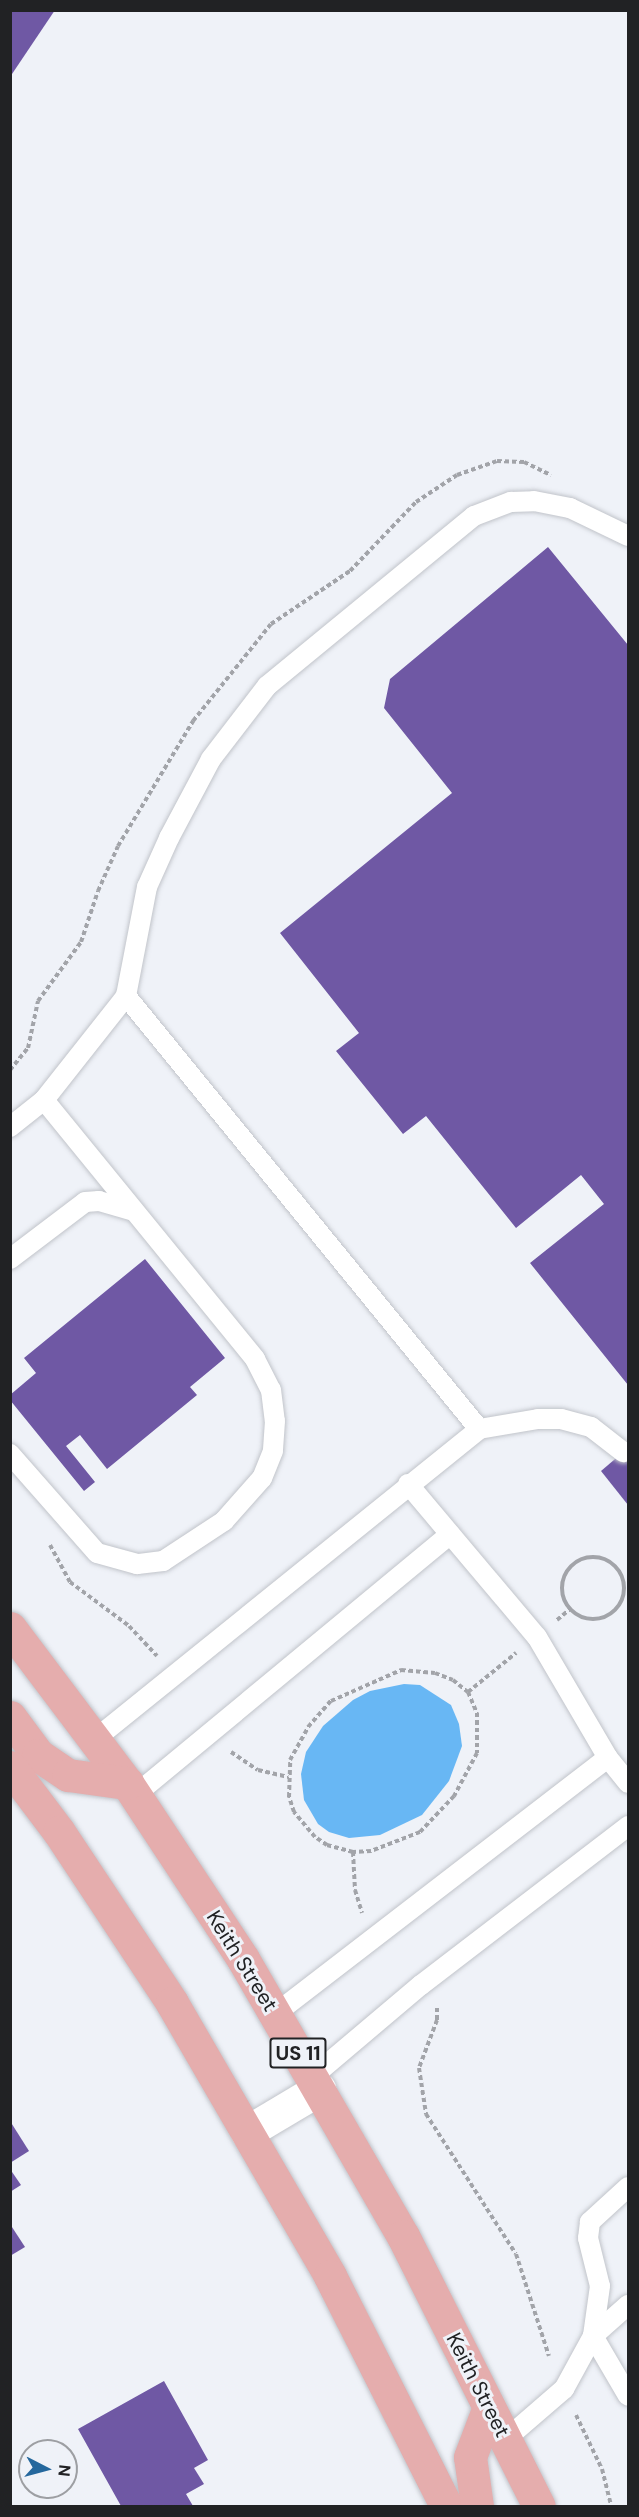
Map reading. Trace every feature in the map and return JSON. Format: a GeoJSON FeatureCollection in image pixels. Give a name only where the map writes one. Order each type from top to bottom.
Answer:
{"type":"FeatureCollection","features":[{"type":"Feature","properties":{"kind":"main road","name":"Keith Street"},"geometry":{"type":"LineString","coordinates":[[10,1628],[131,1789],[243,1959],[403,2236],[539,2506]]}},
{"type":"Feature","properties":{"kind":"main road"},"geometry":{"type":"LineString","coordinates":[[10,1717],[38,1755],[68,1775],[131,1789]]}},
{"type":"Feature","properties":{"kind":"main road"},"geometry":{"type":"LineString","coordinates":[[10,1767],[59,1832],[172,2003],[330,2276],[446,2506]]}},
{"type":"Feature","properties":{"kind":"main road"},"geometry":{"type":"LineString","coordinates":[[477,2506],[470,2457],[489,2407]]}},
{"type":"Feature","properties":{"kind":"street"},"geometry":{"type":"LineString","coordinates":[[247,2132],[315,2083]]}},
{"type":"Feature","properties":{"kind":"lane"},"geometry":{"type":"LineString","coordinates":[[10,1127],[44,1100],[126,996],[147,887],[169,838],[211,759],[267,686],[474,516],[511,502],[534,501],[570,508],[628,536]]}},
{"type":"Feature","properties":{"kind":"lane"},"geometry":{"type":"LineString","coordinates":[[126,996],[479,1429]]}},
{"type":"Feature","properties":{"kind":"lane"},"geometry":{"type":"LineString","coordinates":[[10,1454],[84,1542],[111,1560],[137,1564],[163,1561],[203,1537],[224,1521],[262,1478],[273,1451],[276,1421],[271,1390],[255,1359],[44,1100]]}},
{"type":"Feature","properties":{"kind":"lane"},"geometry":{"type":"LineString","coordinates":[[10,1259],[85,1202],[99,1201],[134,1211]]}},
{"type":"Feature","properties":{"kind":"lane"},"geometry":{"type":"LineString","coordinates":[[94,1740],[408,1484],[479,1429],[561,1419],[591,1427],[623,1452]]}},
{"type":"Feature","properties":{"kind":"lane"},"geometry":{"type":"LineString","coordinates":[[408,1484],[537,1637],[608,1758],[628,1783]]}},
{"type":"Feature","properties":{"kind":"lane"},"geometry":{"type":"LineString","coordinates":[[131,1789],[214,1727],[450,1534]]}},
{"type":"Feature","properties":{"kind":"lane"},"geometry":{"type":"LineString","coordinates":[[275,2014],[608,1758]]}},
{"type":"Feature","properties":{"kind":"lane"},"geometry":{"type":"LineString","coordinates":[[315,2083],[421,1985],[628,1826]]}},
{"type":"Feature","properties":{"kind":"lane"},"geometry":{"type":"LineString","coordinates":[[628,2187],[590,2222],[588,2238],[600,2286],[593,2336],[628,2396]]}},
{"type":"Feature","properties":{"kind":"lane"},"geometry":{"type":"LineString","coordinates":[[506,2439],[564,2389],[593,2336],[628,2305]]}},
{"type":"Feature","properties":{"kind":"path"},"geometry":{"type":"LineString","coordinates":[[45,1537],[70,1582],[129,1626],[174,1675]]}},
{"type":"Feature","properties":{"kind":"path"},"geometry":{"type":"LineString","coordinates":[[598,1556],[615,1565],[621,1573],[624,1582],[621,1602],[608,1616],[588,1619],[578,1615],[564,1599],[564,1577],[577,1561],[598,1556]]}},
{"type":"Feature","properties":{"kind":"path"},"geometry":{"type":"LineString","coordinates":[[401,1670],[418,1670],[453,1680],[468,1692],[477,1713],[479,1732],[477,1753],[454,1796],[434,1821],[408,1839],[385,1848],[353,1852],[327,1845],[304,1826],[289,1797],[288,1777],[290,1760],[308,1727],[331,1701],[351,1689],[401,1670]]}},
{"type":"Feature","properties":{"kind":"path"},"geometry":{"type":"LineString","coordinates":[[214,1727],[238,1760],[258,1770],[288,1777]]}},
{"type":"Feature","properties":{"kind":"path"},"geometry":{"type":"LineString","coordinates":[[353,1852],[359,1905],[377,1936]]}},
{"type":"Feature","properties":{"kind":"path"},"geometry":{"type":"LineString","coordinates":[[421,1985],[438,2012],[419,2068],[426,2114],[512,2245],[540,2334],[602,2469],[611,2506]]}},
{"type":"Feature","properties":{"kind":"water"},"geometry":{"type":"Polygon","coordinates":[[[404,1684],[420,1685],[451,1705],[459,1724],[462,1746],[449,1781],[422,1815],[380,1835],[349,1838],[329,1832],[318,1824],[304,1800],[301,1774],[306,1752],[323,1726],[353,1700],[370,1691],[404,1684]]]}},
{"type":"Feature","properties":{"kind":"building"},"geometry":{"type":"Polygon","coordinates":[[[10,10],[55,10],[10,77],[10,10]]]}},
{"type":"Feature","properties":{"kind":"building"},"geometry":{"type":"Polygon","coordinates":[[[548,547],[628,645],[628,1385],[530,1263],[604,1204],[581,1175],[516,1228],[426,1116],[403,1134],[336,1051],[359,1033],[280,933],[452,793],[384,708],[390,679],[548,547]]]}},
{"type":"Feature","properties":{"kind":"building"},"geometry":{"type":"Polygon","coordinates":[[[145,1259],[225,1358],[190,1387],[197,1395],[107,1469],[80,1435],[66,1446],[95,1482],[84,1491],[10,1400],[10,1395],[36,1373],[24,1358],[145,1259]]]}},
{"type":"Feature","properties":{"kind":"building"},"geometry":{"type":"Polygon","coordinates":[[[628,1448],[628,1505],[601,1471],[628,1448]]]}},
{"type":"Feature","properties":{"kind":"building"},"geometry":{"type":"Polygon","coordinates":[[[10,2121],[29,2151],[10,2163],[10,2121]]]}},
{"type":"Feature","properties":{"kind":"building"},"geometry":{"type":"Polygon","coordinates":[[[10,2169],[21,2185],[10,2192],[10,2169]]]}},
{"type":"Feature","properties":{"kind":"building"},"geometry":{"type":"Polygon","coordinates":[[[10,2224],[25,2247],[10,2256],[10,2224]]]}},
{"type":"Feature","properties":{"kind":"building"},"geometry":{"type":"Polygon","coordinates":[[[164,2381],[208,2460],[194,2468],[204,2484],[186,2494],[193,2506],[121,2506],[78,2429],[164,2381]]]}}]}
